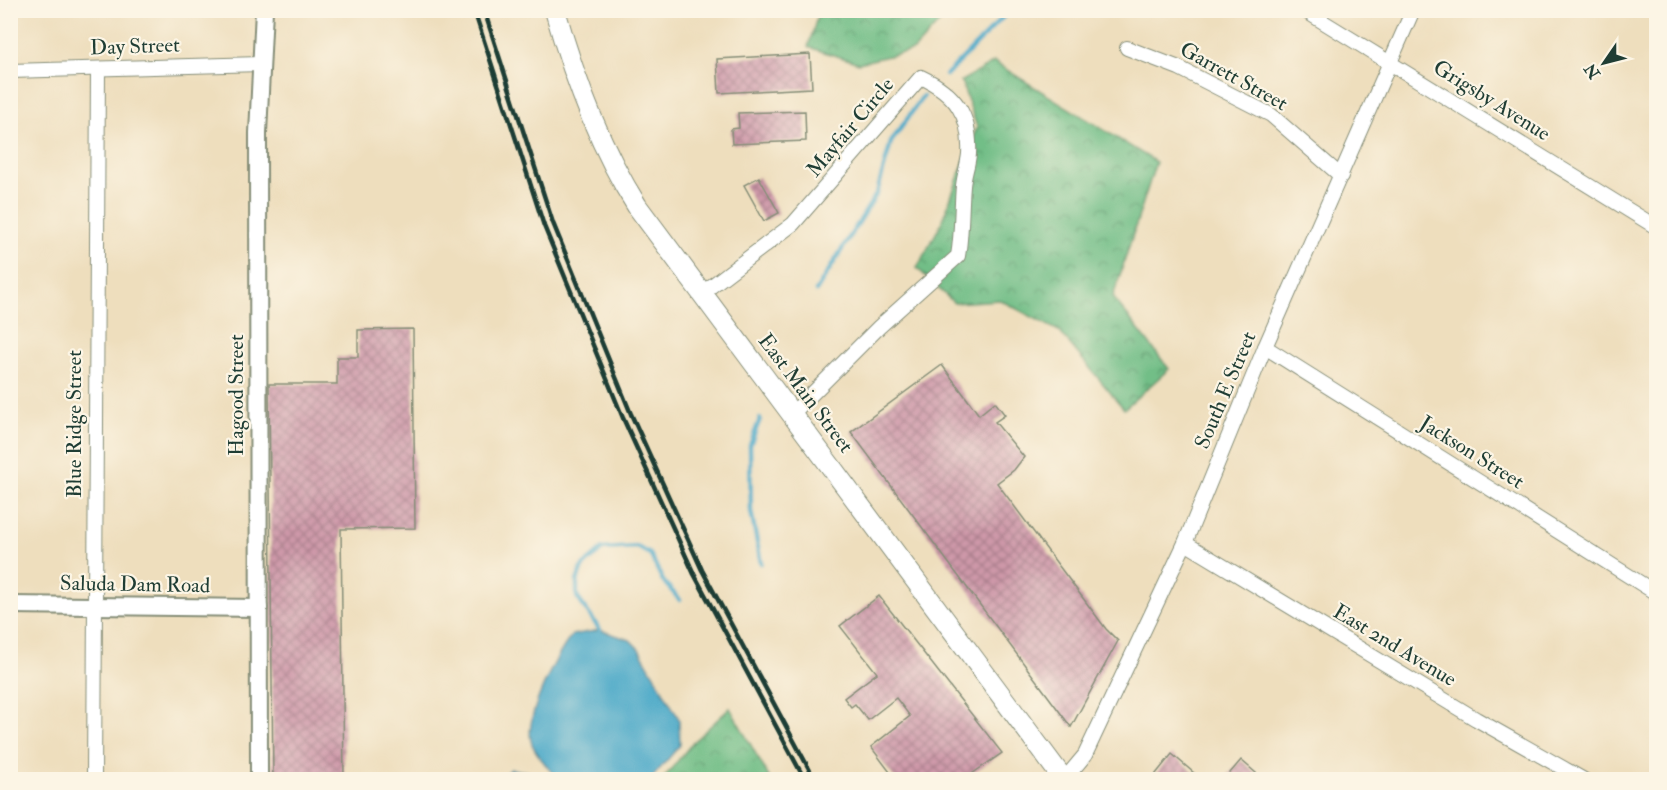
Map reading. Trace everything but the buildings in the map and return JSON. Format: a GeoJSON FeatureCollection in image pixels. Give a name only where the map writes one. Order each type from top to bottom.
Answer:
{"type":"FeatureCollection","features":[{"type":"Feature","properties":{"kind":"main road","name":"East Main Street"},"geometry":{"type":"LineString","coordinates":[[555,10],[576,78],[623,183],[701,294],[1064,780]]}},
{"type":"Feature","properties":{"kind":"street","name":"Hagood Street"},"geometry":{"type":"LineString","coordinates":[[259,780],[258,133],[264,10]]}},
{"type":"Feature","properties":{"kind":"street","name":"Grigsby Avenue"},"geometry":{"type":"LineString","coordinates":[[1304,10],[1656,227]]}},
{"type":"Feature","properties":{"kind":"street","name":"South E Street"},"geometry":{"type":"LineString","coordinates":[[1064,780],[1085,755],[1185,543],[1265,347],[1413,10]]}},
{"type":"Feature","properties":{"kind":"street","name":"Garrett Street"},"geometry":{"type":"LineString","coordinates":[[1127,48],[1179,68],[1271,116],[1341,176]]}},
{"type":"Feature","properties":{"kind":"street","name":"Day Street"},"geometry":{"type":"LineString","coordinates":[[10,71],[261,64]]}},
{"type":"Feature","properties":{"kind":"street","name":"Blue Ridge Street"},"geometry":{"type":"LineString","coordinates":[[94,780],[98,69]]}},
{"type":"Feature","properties":{"kind":"street","name":"Mayfair Circle"},"geometry":{"type":"LineString","coordinates":[[701,294],[794,224],[921,77],[942,87],[958,103],[966,122],[969,154],[964,183],[958,256],[879,327],[792,414]]}},
{"type":"Feature","properties":{"kind":"street","name":"Jackson Street"},"geometry":{"type":"LineString","coordinates":[[1265,347],[1656,593]]}},
{"type":"Feature","properties":{"kind":"street","name":"East 2nd Avenue"},"geometry":{"type":"LineString","coordinates":[[1185,543],[1476,719],[1584,780]]}},
{"type":"Feature","properties":{"kind":"street","name":"Saluda Dam Road"},"geometry":{"type":"LineString","coordinates":[[10,604],[259,608]]}},
{"type":"Feature","properties":{"kind":"green space"},"geometry":{"type":"Polygon","coordinates":[[[819,10],[950,11],[914,50],[859,63],[808,47],[819,10]]]}},
{"type":"Feature","properties":{"kind":"green space"},"geometry":{"type":"Polygon","coordinates":[[[994,62],[1156,162],[1113,297],[1169,369],[1124,409],[1059,331],[1000,300],[954,303],[917,268],[941,224],[977,127],[961,81],[994,62]]]}},
{"type":"Feature","properties":{"kind":"green space"},"geometry":{"type":"Polygon","coordinates":[[[730,708],[770,779],[663,779],[693,742],[730,708]]]}},
{"type":"Feature","properties":{"kind":"water"},"geometry":{"type":"Polygon","coordinates":[[[600,630],[630,640],[639,649],[679,719],[680,745],[651,779],[557,779],[539,756],[531,741],[530,730],[537,702],[550,671],[565,645],[572,635],[600,630]]]}},
{"type":"Feature","properties":{"kind":"water"},"geometry":{"type":"Polygon","coordinates":[[[511,769],[528,772],[537,779],[497,779],[511,769]]]}},
{"type":"Feature","properties":{"kind":"waterway"},"geometry":{"type":"LineString","coordinates":[[946,75],[1010,10]]}},
{"type":"Feature","properties":{"kind":"waterway"},"geometry":{"type":"LineString","coordinates":[[816,291],[877,193],[891,142],[923,96]]}},
{"type":"Feature","properties":{"kind":"waterway"},"geometry":{"type":"LineString","coordinates":[[760,419],[750,445],[751,511],[761,563]]}},
{"type":"Feature","properties":{"kind":"waterway"},"geometry":{"type":"LineString","coordinates":[[600,630],[577,597],[577,581],[582,567],[602,549],[637,547],[650,554],[663,581],[680,600]]}},
{"type":"Feature","properties":{"kind":"railway"},"geometry":{"type":"LineString","coordinates":[[474,10],[544,226],[623,418],[694,574],[805,780]]}},
{"type":"Feature","properties":{"kind":"railway"},"geometry":{"type":"LineString","coordinates":[[484,10],[553,223],[631,414],[702,570],[815,780]]}}]}
